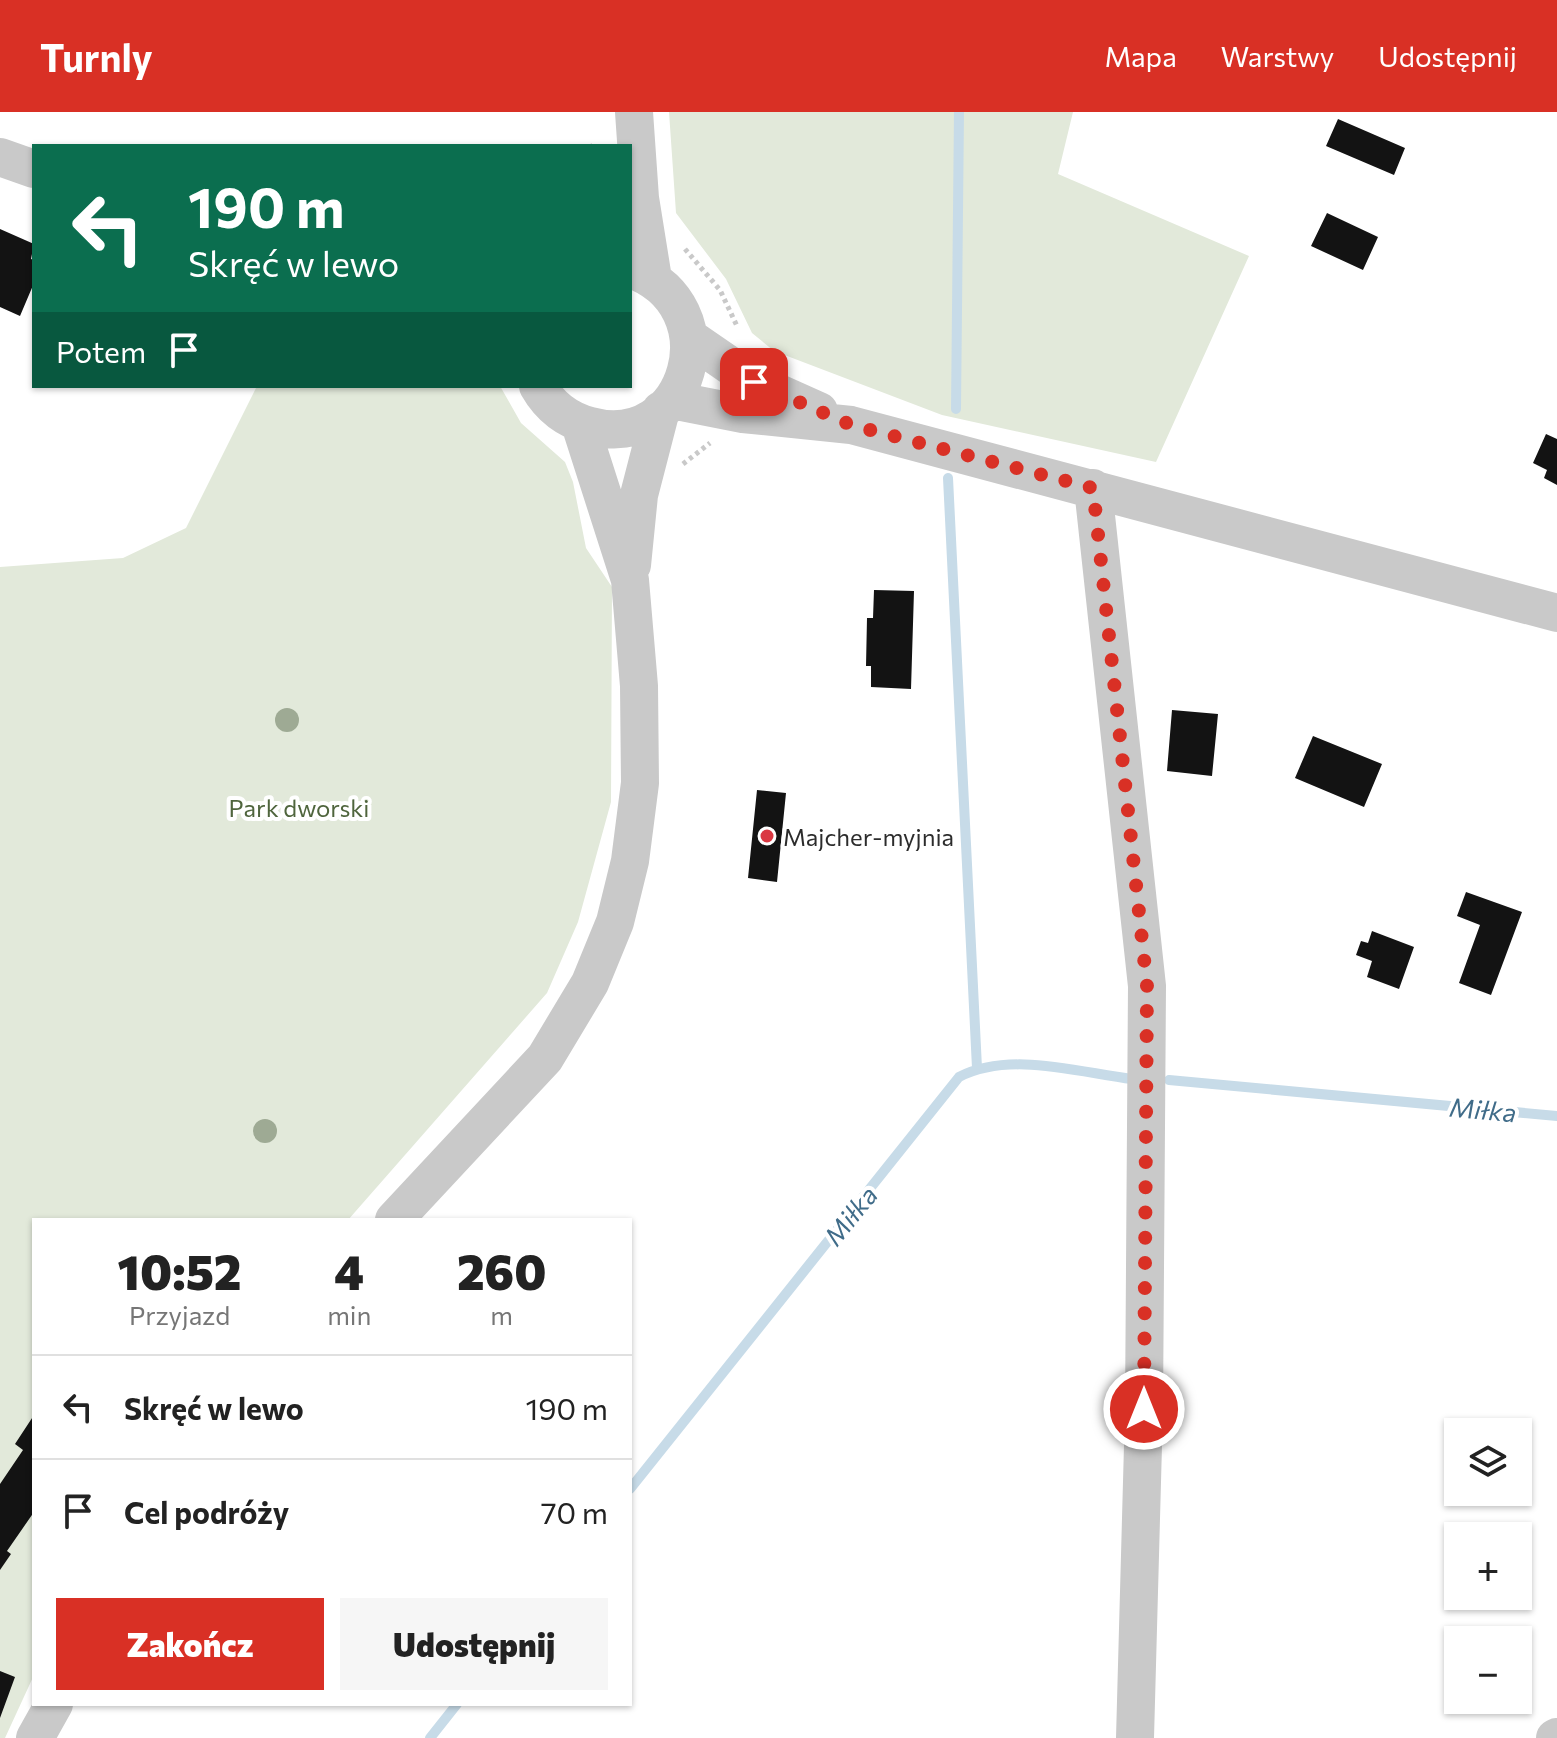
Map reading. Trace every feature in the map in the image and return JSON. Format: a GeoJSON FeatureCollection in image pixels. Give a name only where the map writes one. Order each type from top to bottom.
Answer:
{"type":"FeatureCollection","features":[{"type":"Feature","properties":{"kind":"street"},"geometry":{"type":"LineString","coordinates":[[617,144],[626,112]]}},
{"type":"Feature","properties":{"kind":"street"},"geometry":{"type":"LineString","coordinates":[[396,1218],[545,1058],[590,983],[615,922],[630,861],[640,783],[639,686],[630,580],[639,495],[666,405],[687,371],[690,338],[678,304],[642,274],[634,112]]}},
{"type":"Feature","properties":{"kind":"street"},"geometry":{"type":"LineString","coordinates":[[0,157],[32,168]]}},
{"type":"Feature","properties":{"kind":"street"},"geometry":{"type":"LineString","coordinates":[[690,338],[754,382],[851,425]]}},
{"type":"Feature","properties":{"kind":"street"},"geometry":{"type":"LineString","coordinates":[[540,388],[561,413],[580,424],[597,428],[631,426],[666,405],[851,425],[1557,613]]}},
{"type":"Feature","properties":{"kind":"street"},"geometry":{"type":"LineString","coordinates":[[580,424],[630,580]]}},
{"type":"Feature","properties":{"kind":"street"},"geometry":{"type":"LineString","coordinates":[[1093,488],[1147,986],[1144,1409],[1135,1738]]}},
{"type":"Feature","properties":{"kind":"street"},"geometry":{"type":"LineString","coordinates":[[35,1738],[53,1706]]}},
{"type":"Feature","properties":{"kind":"path"},"geometry":{"type":"LineString","coordinates":[[678,242],[720,290],[741,335]]}},
{"type":"Feature","properties":{"kind":"path"},"geometry":{"type":"LineString","coordinates":[[677,469],[717,439]]}},
{"type":"Feature","properties":{"kind":"green space"},"geometry":{"type":"Polygon","coordinates":[[[669,112],[1073,112],[1058,174],[1249,256],[1156,462],[942,415],[774,351],[752,333],[726,279],[676,213],[669,112]]]}},
{"type":"Feature","properties":{"kind":"green space","name":"Park dworski"},"geometry":{"type":"Polygon","coordinates":[[[256,388],[501,388],[521,423],[565,462],[573,482],[586,548],[612,587],[611,802],[578,922],[547,993],[350,1218],[32,1218],[32,1679],[5,1738],[0,1738],[0,567],[123,558],[186,528],[256,388]]]}},
{"type":"Feature","properties":{"kind":"building"},"geometry":{"type":"Polygon","coordinates":[[[1338,119],[1405,148],[1394,175],[1326,146],[1338,119]]]}},
{"type":"Feature","properties":{"kind":"building"},"geometry":{"type":"Polygon","coordinates":[[[1327,213],[1378,237],[1363,270],[1311,246],[1327,213]]]}},
{"type":"Feature","properties":{"kind":"building"},"geometry":{"type":"Polygon","coordinates":[[[0,229],[32,243],[32,288],[20,316],[0,307],[0,229]]]}},
{"type":"Feature","properties":{"kind":"building"},"geometry":{"type":"Polygon","coordinates":[[[1546,434],[1557,439],[1557,485],[1544,478],[1547,470],[1533,463],[1546,434]]]}},
{"type":"Feature","properties":{"kind":"building"},"geometry":{"type":"Polygon","coordinates":[[[874,590],[914,591],[911,689],[871,687],[871,666],[866,666],[867,618],[873,618],[874,590]]]}},
{"type":"Feature","properties":{"kind":"building"},"geometry":{"type":"Polygon","coordinates":[[[1172,710],[1218,714],[1212,776],[1167,771],[1172,710]]]}},
{"type":"Feature","properties":{"kind":"building"},"geometry":{"type":"Polygon","coordinates":[[[1313,736],[1382,764],[1364,807],[1295,778],[1313,736]]]}},
{"type":"Feature","properties":{"kind":"building","name":"Majcher-myjnia"},"geometry":{"type":"Polygon","coordinates":[[[757,790],[786,793],[777,882],[748,878],[757,790]]]}},
{"type":"Feature","properties":{"kind":"building"},"geometry":{"type":"Polygon","coordinates":[[[1466,892],[1522,912],[1491,995],[1459,983],[1480,925],[1457,916],[1466,892]]]}},
{"type":"Feature","properties":{"kind":"building"},"geometry":{"type":"Polygon","coordinates":[[[1372,931],[1414,947],[1399,989],[1367,977],[1372,961],[1356,955],[1361,941],[1368,943],[1372,931]]]}},
{"type":"Feature","properties":{"kind":"building"},"geometry":{"type":"Polygon","coordinates":[[[32,1418],[32,1515],[7,1551],[11,1554],[0,1570],[0,1484],[23,1450],[15,1444],[32,1418]]]}},
{"type":"Feature","properties":{"kind":"building"},"geometry":{"type":"Polygon","coordinates":[[[0,1671],[15,1677],[0,1718],[0,1671]]]}},
{"type":"Feature","properties":{"kind":"waterway"},"geometry":{"type":"LineString","coordinates":[[956,409],[959,112]]}},
{"type":"Feature","properties":{"kind":"waterway"},"geometry":{"type":"LineString","coordinates":[[948,478],[977,1068]]}},
{"type":"Feature","properties":{"kind":"waterway","name":"Miłka"},"geometry":{"type":"LineString","coordinates":[[632,1486],[959,1077],[979,1069],[1022,1064],[1132,1079]]}},
{"type":"Feature","properties":{"kind":"waterway","name":"Miłka"},"geometry":{"type":"LineString","coordinates":[[1169,1080],[1557,1116]]}},
{"type":"Feature","properties":{"kind":"waterway","name":"Miłka"},"geometry":{"type":"LineString","coordinates":[[430,1738],[455,1706]]}},
{"type":"Feature","properties":{"kind":"place","name":"Majcher-myjnia"},"geometry":{"type":"Point","coordinates":[767,836]}},
{"type":"Feature","properties":{"kind":"route"},"geometry":{"type":"LineString","coordinates":[[754,382],[851,425],[1093,488],[1147,986],[1144,1409]]}}]}
